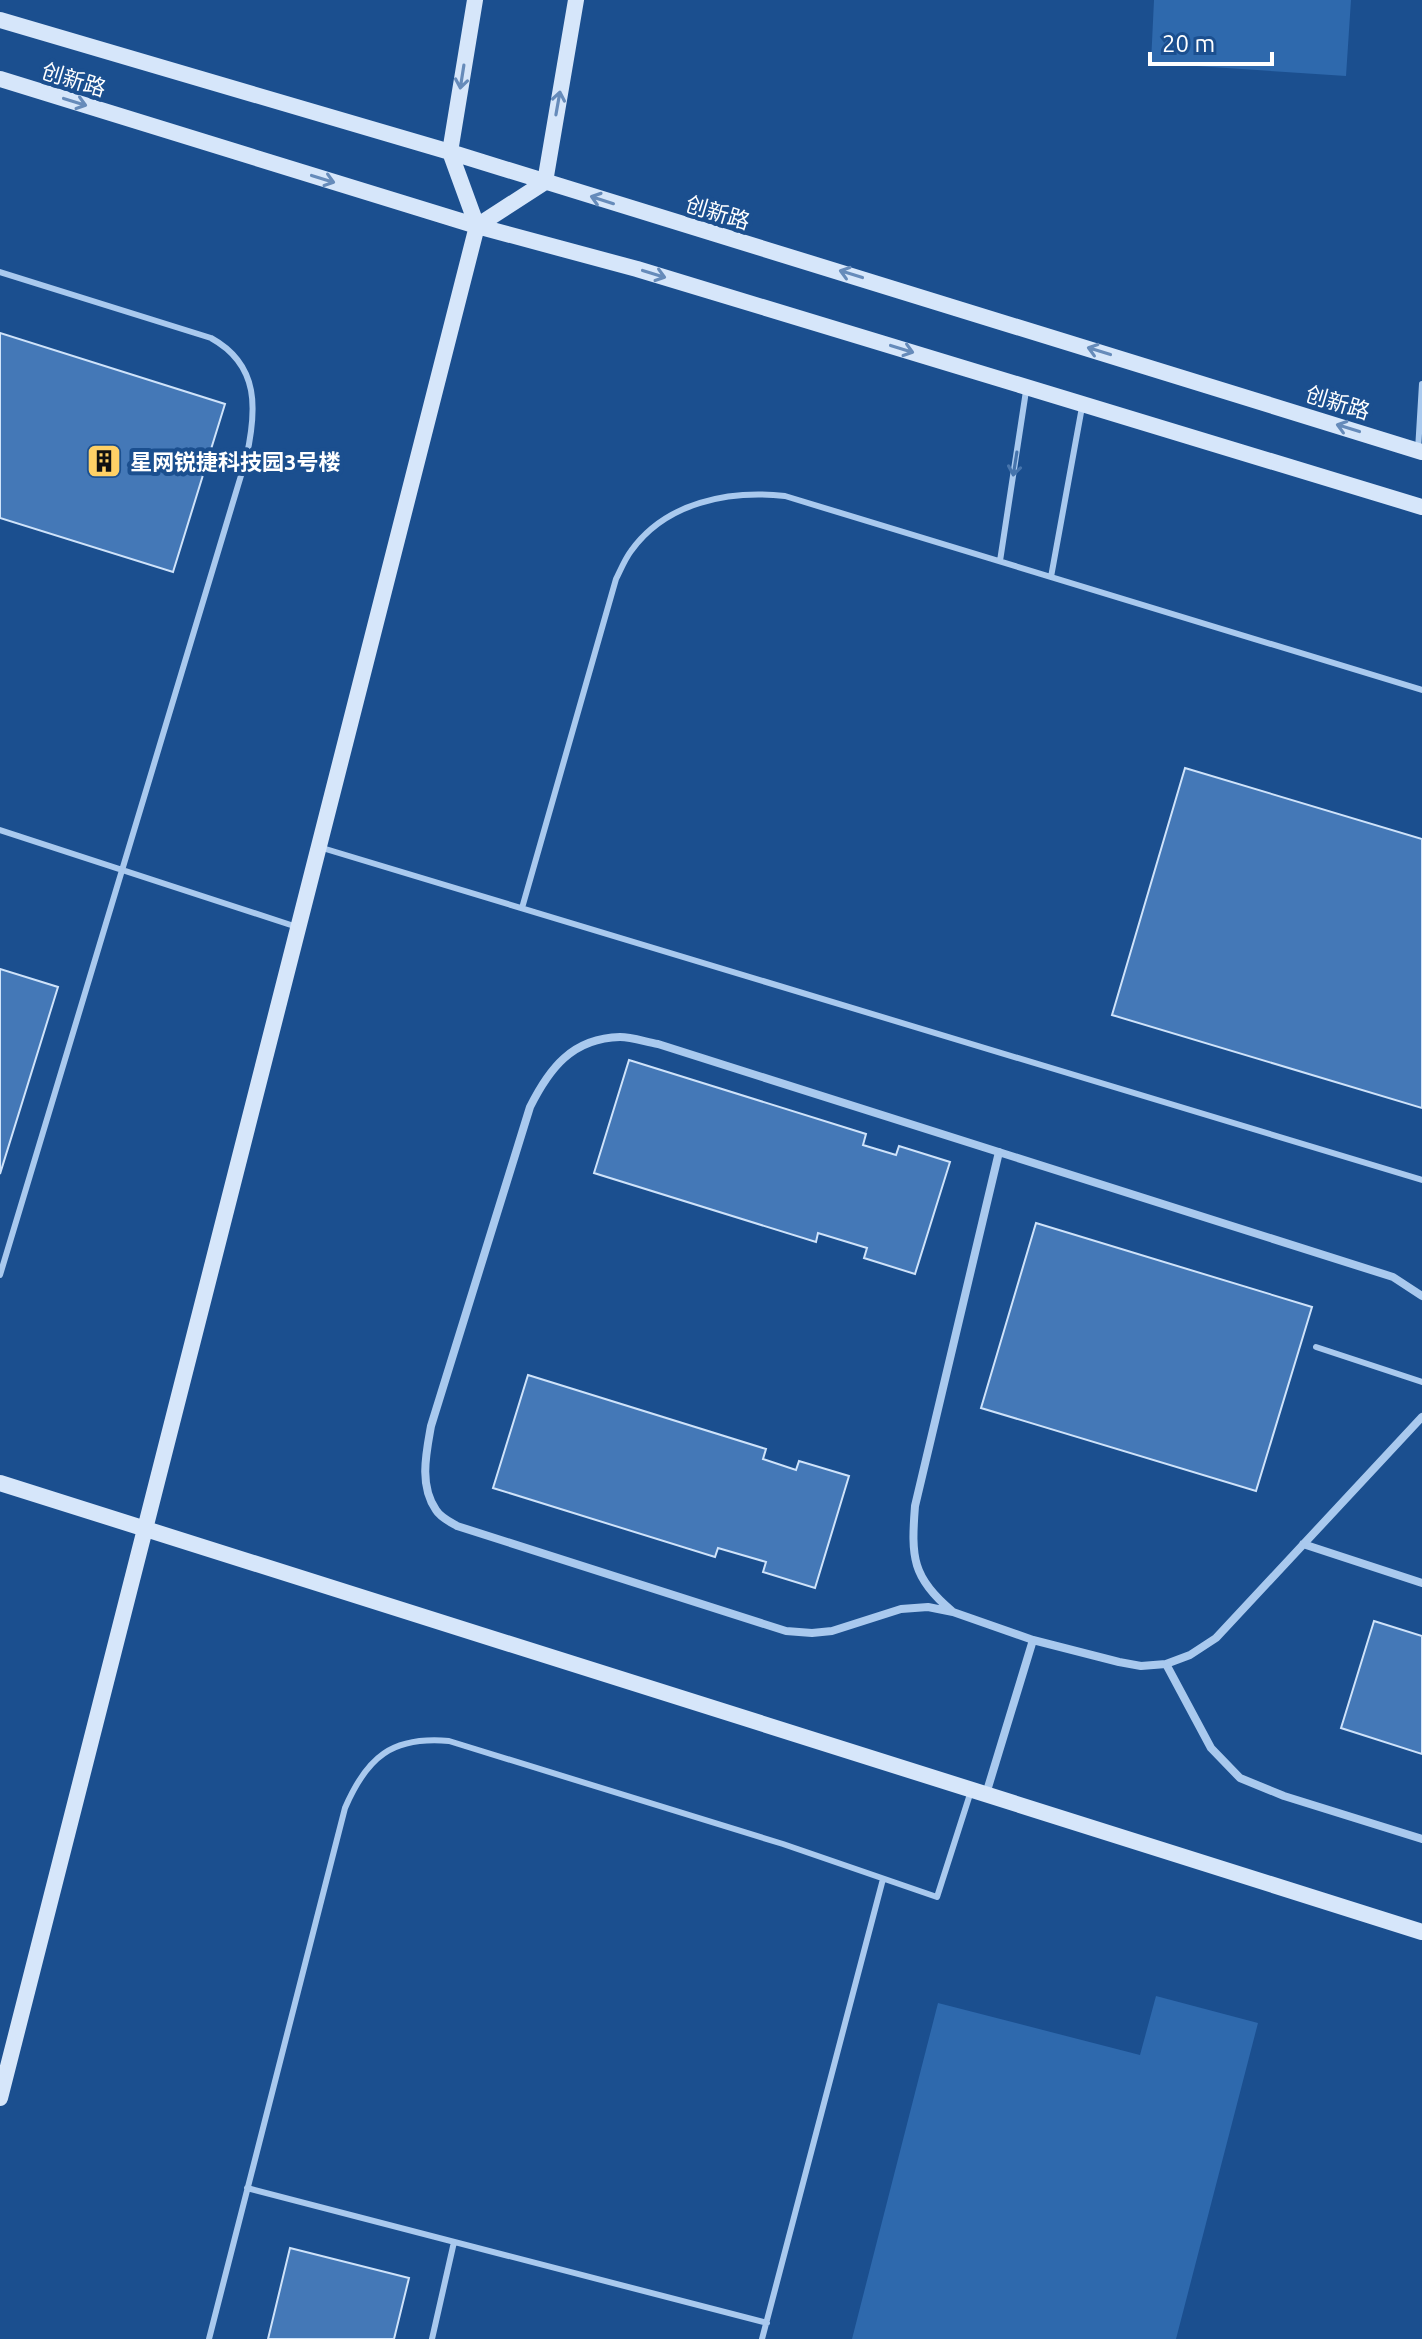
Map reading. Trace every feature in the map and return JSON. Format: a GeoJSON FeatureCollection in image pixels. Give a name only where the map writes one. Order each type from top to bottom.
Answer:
{"type":"FeatureCollection","features":[{"type":"Feature","properties":{"kind":"street"},"geometry":{"type":"LineString","coordinates":[[0,2098],[477,226],[450,152],[475,0]]}},
{"type":"Feature","properties":{"kind":"street"},"geometry":{"type":"LineString","coordinates":[[477,226],[545,182],[576,0]]}},
{"type":"Feature","properties":{"kind":"street","name":"创新路"},"geometry":{"type":"LineString","coordinates":[[0,20],[450,152],[1420,451]]}},
{"type":"Feature","properties":{"kind":"street","name":"创新路"},"geometry":{"type":"LineString","coordinates":[[0,79],[477,226],[637,269],[1422,507]]}},
{"type":"Feature","properties":{"kind":"street"},"geometry":{"type":"LineString","coordinates":[[1422,1296],[1393,1277],[658,1044],[621,1037],[594,1042],[567,1054],[546,1075],[530,1107],[431,1426],[425,1459],[427,1488],[437,1512],[457,1526],[786,1631],[832,1631],[901,1609],[928,1607],[953,1612],[1033,1640],[1141,1666],[1166,1664],[1190,1655],[1216,1638],[1422,1417]]}},
{"type":"Feature","properties":{"kind":"street"},"geometry":{"type":"LineString","coordinates":[[953,1612],[931,1593],[919,1575],[914,1550],[915,1506],[999,1152]]}},
{"type":"Feature","properties":{"kind":"street"},"geometry":{"type":"LineString","coordinates":[[0,1483],[1422,1932]]}},
{"type":"Feature","properties":{"kind":"street"},"geometry":{"type":"LineString","coordinates":[[1303,1544],[1422,1583]]}},
{"type":"Feature","properties":{"kind":"street"},"geometry":{"type":"LineString","coordinates":[[979,1792],[1033,1640]]}},
{"type":"Feature","properties":{"kind":"street"},"geometry":{"type":"LineString","coordinates":[[1166,1664],[1211,1748],[1240,1778],[1284,1796],[1422,1839]]}},
{"type":"Feature","properties":{"kind":"lane"},"geometry":{"type":"LineString","coordinates":[[0,272],[211,338],[230,349],[248,378],[253,395],[252,433],[246,459],[0,1275]]}},
{"type":"Feature","properties":{"kind":"lane"},"geometry":{"type":"LineString","coordinates":[[1420,451],[1422,384]]}},
{"type":"Feature","properties":{"kind":"lane"},"geometry":{"type":"LineString","coordinates":[[1000,561],[1027,387]]}},
{"type":"Feature","properties":{"kind":"lane"},"geometry":{"type":"LineString","coordinates":[[1051,577],[1083,404]]}},
{"type":"Feature","properties":{"kind":"lane"},"geometry":{"type":"LineString","coordinates":[[522,908],[616,579],[631,550],[649,532],[672,515],[697,503],[754,493],[785,496],[1422,690]]}},
{"type":"Feature","properties":{"kind":"lane"},"geometry":{"type":"LineString","coordinates":[[0,830],[297,927]]}},
{"type":"Feature","properties":{"kind":"lane"},"geometry":{"type":"LineString","coordinates":[[318,846],[1422,1180]]}},
{"type":"Feature","properties":{"kind":"lane"},"geometry":{"type":"LineString","coordinates":[[1316,1347],[1422,1382]]}},
{"type":"Feature","properties":{"kind":"lane"},"geometry":{"type":"LineString","coordinates":[[209,2339],[345,1808],[356,1783],[369,1765],[389,1750],[420,1739],[449,1741],[783,1844],[937,1897],[979,1792]]}},
{"type":"Feature","properties":{"kind":"lane"},"geometry":{"type":"LineString","coordinates":[[762,2339],[883,1879]]}},
{"type":"Feature","properties":{"kind":"lane"},"geometry":{"type":"LineString","coordinates":[[247,2188],[767,2323]]}},
{"type":"Feature","properties":{"kind":"lane"},"geometry":{"type":"LineString","coordinates":[[432,2339],[454,2242]]}},
{"type":"Feature","properties":{"kind":"shaded area"},"geometry":{"type":"Polygon","coordinates":[[[1154,0],[1351,0],[1346,76],[1151,63],[1154,0]]]}},
{"type":"Feature","properties":{"kind":"shaded area"},"geometry":{"type":"Polygon","coordinates":[[[1156,1996],[1258,2023],[1176,2339],[852,2339],[938,2003],[1140,2055],[1156,1996]]]}},
{"type":"Feature","properties":{"kind":"building","name":"星网锐捷科技园3号楼"},"geometry":{"type":"Polygon","coordinates":[[[0,333],[225,404],[173,572],[0,518],[0,333]]]}},
{"type":"Feature","properties":{"kind":"building"},"geometry":{"type":"Polygon","coordinates":[[[1185,768],[1422,839],[1422,1108],[1112,1015],[1185,768]]]}},
{"type":"Feature","properties":{"kind":"building"},"geometry":{"type":"Polygon","coordinates":[[[0,969],[58,987],[0,1174],[0,969]]]}},
{"type":"Feature","properties":{"kind":"building"},"geometry":{"type":"Polygon","coordinates":[[[629,1060],[866,1134],[863,1145],[896,1155],[899,1146],[950,1162],[915,1274],[864,1258],[867,1248],[818,1233],[816,1242],[594,1173],[629,1060]]]}},
{"type":"Feature","properties":{"kind":"building"},"geometry":{"type":"Polygon","coordinates":[[[1036,1223],[1312,1307],[1256,1491],[981,1408],[1036,1223]]]}},
{"type":"Feature","properties":{"kind":"building"},"geometry":{"type":"Polygon","coordinates":[[[528,1375],[766,1449],[763,1459],[796,1470],[799,1461],[849,1476],[815,1588],[763,1572],[766,1562],[718,1548],[715,1557],[493,1488],[528,1375]]]}},
{"type":"Feature","properties":{"kind":"building"},"geometry":{"type":"Polygon","coordinates":[[[1374,1621],[1422,1636],[1422,1754],[1341,1728],[1374,1621]]]}},
{"type":"Feature","properties":{"kind":"building"},"geometry":{"type":"Polygon","coordinates":[[[290,2248],[409,2278],[394,2339],[268,2339],[290,2248]]]}},
{"type":"Feature","properties":{"kind":"place","name":"星网锐捷科技园3号楼"},"geometry":{"type":"Point","coordinates":[104,461]}}]}
